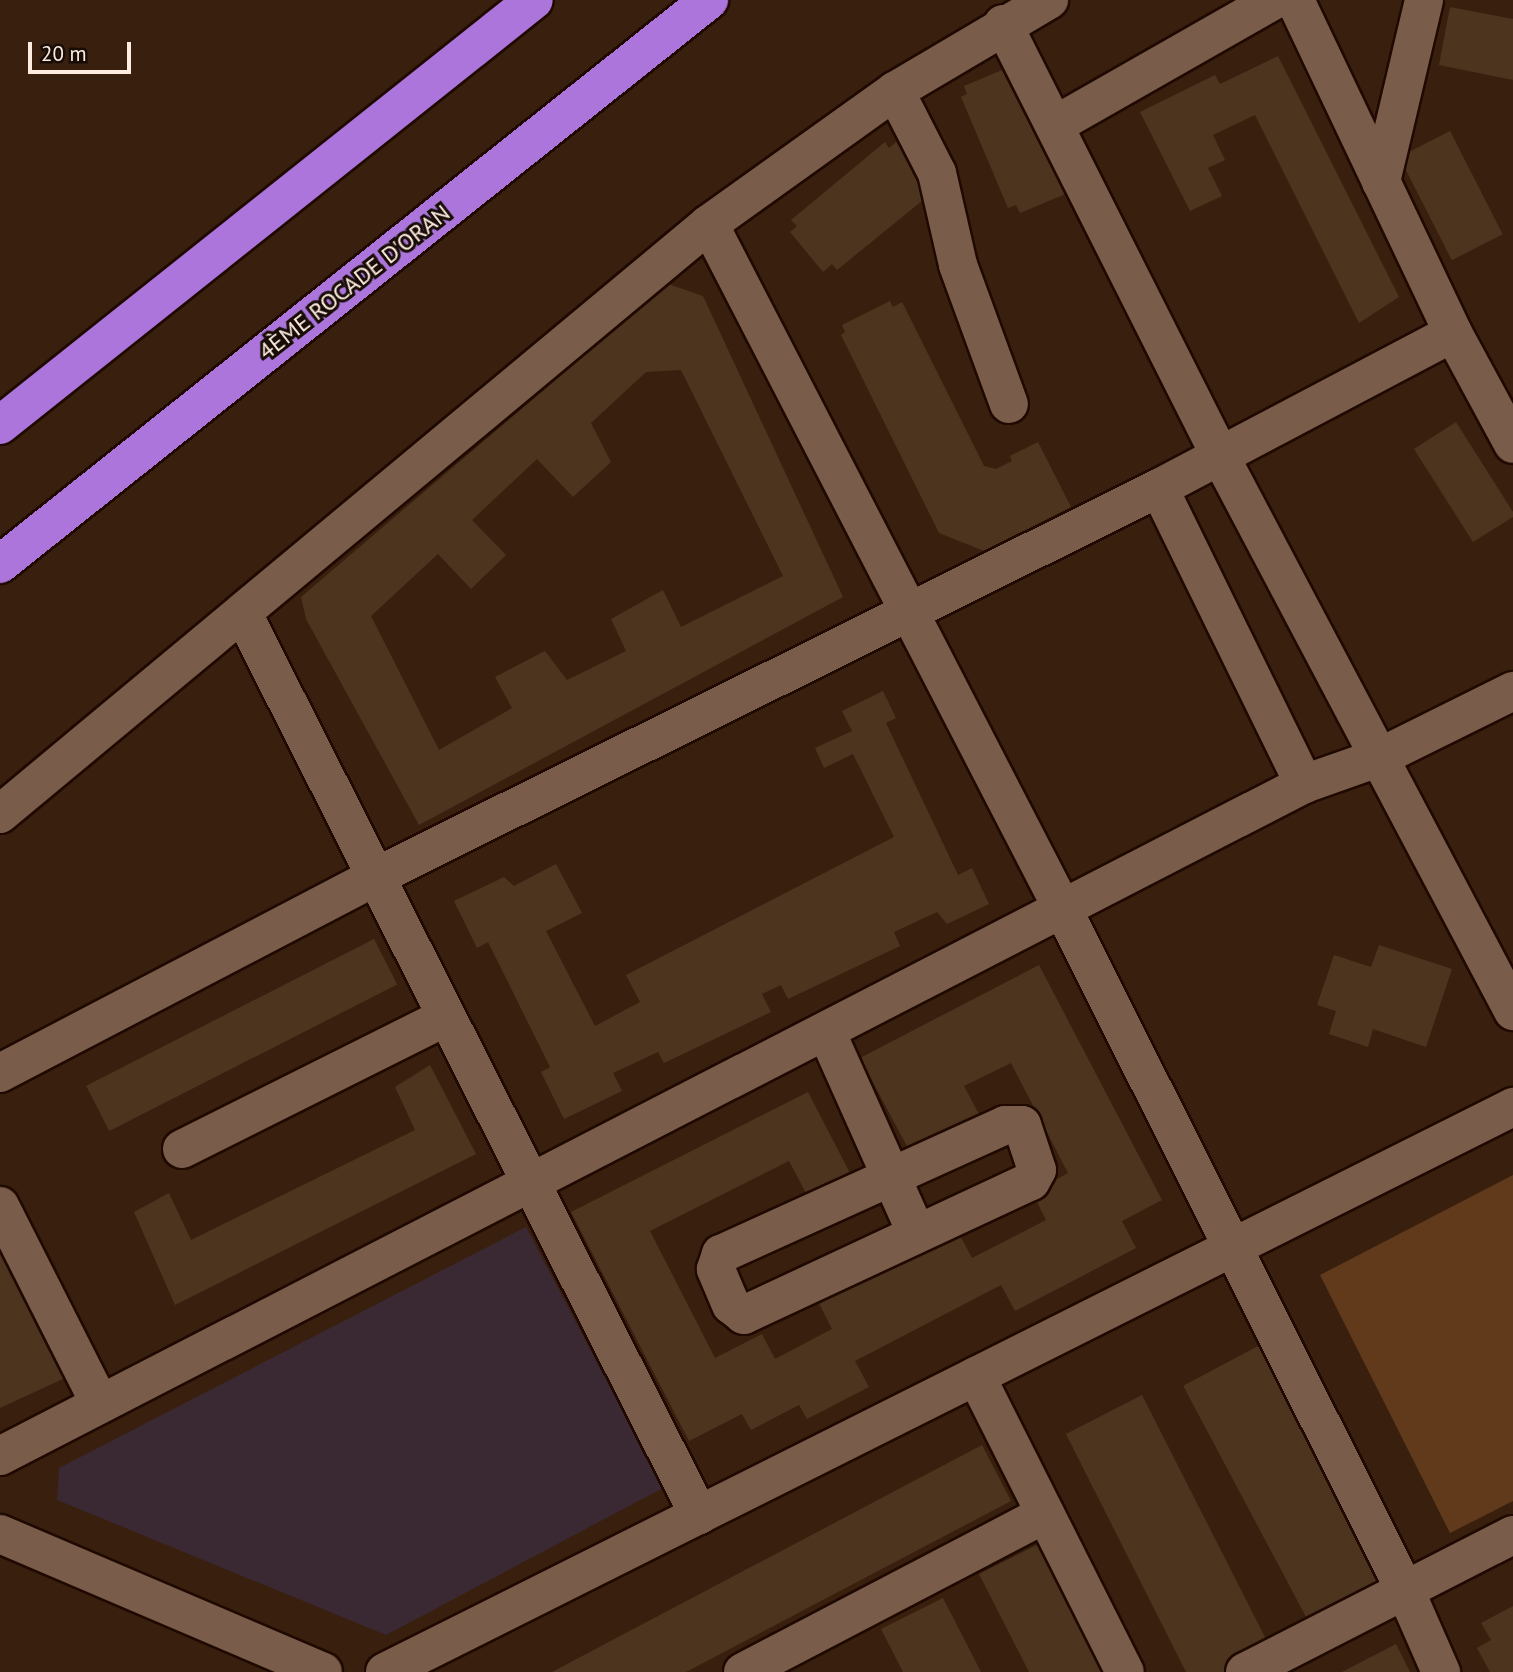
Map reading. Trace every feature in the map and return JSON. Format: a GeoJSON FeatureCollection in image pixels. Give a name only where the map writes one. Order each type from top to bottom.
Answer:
{"type":"FeatureCollection","features":[{"type":"Feature","properties":{"kind":"highway"},"geometry":{"type":"LineString","coordinates":[[498,30],[527,0]]}},
{"type":"Feature","properties":{"kind":"highway"},"geometry":{"type":"LineString","coordinates":[[0,425],[534,0]]}},
{"type":"Feature","properties":{"kind":"highway","name":"4ÈME ROCADE D'ORAN"},"geometry":{"type":"LineString","coordinates":[[0,564],[709,0]]}},
{"type":"Feature","properties":{"kind":"street"},"geometry":{"type":"LineString","coordinates":[[0,814],[709,224],[895,91],[1003,24],[1049,0]]}},
{"type":"Feature","properties":{"kind":"street"},"geometry":{"type":"LineString","coordinates":[[1055,125],[1274,0]]}},
{"type":"Feature","properties":{"kind":"street"},"geometry":{"type":"LineString","coordinates":[[1295,0],[1453,333],[1513,444]]}},
{"type":"Feature","properties":{"kind":"street"},"geometry":{"type":"LineString","coordinates":[[1381,182],[1424,0]]}},
{"type":"Feature","properties":{"kind":"street"},"geometry":{"type":"LineString","coordinates":[[1003,24],[1219,454],[1513,1011]]}},
{"type":"Feature","properties":{"kind":"street"},"geometry":{"type":"LineString","coordinates":[[895,91],[937,173],[958,265],[1009,404]]}},
{"type":"Feature","properties":{"kind":"street"},"geometry":{"type":"LineString","coordinates":[[709,224],[1063,909],[1405,1590],[1441,1672]]}},
{"type":"Feature","properties":{"kind":"street"},"geometry":{"type":"LineString","coordinates":[[0,1073],[377,876],[1159,488],[1453,333]]}},
{"type":"Feature","properties":{"kind":"street"},"geometry":{"type":"LineString","coordinates":[[1159,488],[1304,784]]}},
{"type":"Feature","properties":{"kind":"street"},"geometry":{"type":"LineString","coordinates":[[243,614],[377,876],[528,1183],[699,1516]]}},
{"type":"Feature","properties":{"kind":"street"},"geometry":{"type":"LineString","coordinates":[[0,1456],[1304,784],[1378,758],[1513,691]]}},
{"type":"Feature","properties":{"kind":"street"},"geometry":{"type":"LineString","coordinates":[[182,1149],[446,1017]]}},
{"type":"Feature","properties":{"kind":"street"},"geometry":{"type":"LineString","coordinates":[[826,1031],[917,1234]]}},
{"type":"Feature","properties":{"kind":"street"},"geometry":{"type":"LineString","coordinates":[[385,1672],[1513,1107]]}},
{"type":"Feature","properties":{"kind":"street"},"geometry":{"type":"LineString","coordinates":[[1005,1125],[1021,1125],[1037,1170],[1031,1181],[744,1315],[731,1305],[716,1269],[721,1254],[891,1176],[1005,1125]]}},
{"type":"Feature","properties":{"kind":"street"},"geometry":{"type":"LineString","coordinates":[[1,1212],[100,1404]]}},
{"type":"Feature","properties":{"kind":"street"},"geometry":{"type":"LineString","coordinates":[[976,1376],[1125,1672]]}},
{"type":"Feature","properties":{"kind":"street"},"geometry":{"type":"LineString","coordinates":[[743,1672],[1045,1514]]}},
{"type":"Feature","properties":{"kind":"street"},"geometry":{"type":"LineString","coordinates":[[0,1534],[323,1672]]}},
{"type":"Feature","properties":{"kind":"street"},"geometry":{"type":"LineString","coordinates":[[1245,1672],[1513,1535]]}},
{"type":"Feature","properties":{"kind":"shaded area"},"geometry":{"type":"Polygon","coordinates":[[[1513,1175],[1513,1501],[1450,1533],[1320,1275],[1513,1175]]]}},
{"type":"Feature","properties":{"kind":"shaded area"},"geometry":{"type":"Polygon","coordinates":[[[526,1227],[663,1488],[386,1635],[57,1500],[59,1468],[526,1227]]]}},
{"type":"Feature","properties":{"kind":"building"},"geometry":{"type":"Polygon","coordinates":[[[1450,7],[1513,19],[1513,80],[1439,65],[1450,7]]]}},
{"type":"Feature","properties":{"kind":"building"},"geometry":{"type":"Polygon","coordinates":[[[1278,56],[1399,297],[1359,323],[1255,115],[1213,135],[1225,160],[1208,168],[1222,196],[1190,211],[1140,112],[1215,75],[1220,84],[1278,56]]]}},
{"type":"Feature","properties":{"kind":"building"},"geometry":{"type":"Polygon","coordinates":[[[1014,65],[1068,193],[1020,213],[1016,205],[1008,208],[961,97],[967,94],[964,86],[1014,65]]]}},
{"type":"Feature","properties":{"kind":"building"},"geometry":{"type":"Polygon","coordinates":[[[1450,131],[1503,234],[1452,260],[1399,157],[1450,131]]]}},
{"type":"Feature","properties":{"kind":"building"},"geometry":{"type":"Polygon","coordinates":[[[885,142],[889,148],[896,142],[931,184],[928,196],[837,270],[832,264],[823,272],[790,232],[797,226],[791,220],[885,142]]]}},
{"type":"Feature","properties":{"kind":"building"},"geometry":{"type":"Polygon","coordinates":[[[668,284],[703,296],[843,597],[419,825],[306,619],[301,597],[668,284]],[[681,370],[646,372],[591,423],[611,462],[573,497],[537,459],[472,520],[506,555],[471,589],[438,554],[371,616],[439,750],[512,708],[495,677],[545,651],[567,680],[626,651],[611,619],[663,590],[681,627],[783,576],[681,370]]]}},
{"type":"Feature","properties":{"kind":"building"},"geometry":{"type":"Polygon","coordinates":[[[890,301],[893,307],[902,302],[984,466],[996,469],[1012,461],[1010,456],[1038,442],[1071,507],[984,551],[939,533],[841,335],[845,332],[842,325],[890,301]]]}},
{"type":"Feature","properties":{"kind":"building"},"geometry":{"type":"Polygon","coordinates":[[[1456,422],[1513,512],[1513,517],[1473,542],[1414,449],[1456,422]]]}},
{"type":"Feature","properties":{"kind":"building"},"geometry":{"type":"Polygon","coordinates":[[[883,691],[896,718],[886,723],[958,875],[972,868],[989,904],[947,924],[937,912],[894,932],[900,946],[788,999],[781,985],[762,994],[771,1012],[664,1063],[658,1052],[613,1073],[622,1091],[564,1119],[541,1072],[550,1067],[488,942],[477,948],[454,901],[504,877],[514,886],[556,864],[582,913],[546,931],[595,1026],[640,1002],[626,975],[894,837],[853,754],[824,768],[815,748],[852,731],[842,711],[883,691]]]}},
{"type":"Feature","properties":{"kind":"building"},"geometry":{"type":"Polygon","coordinates":[[[374,939],[397,984],[109,1131],[86,1086],[374,939]]]}},
{"type":"Feature","properties":{"kind":"building"},"geometry":{"type":"Polygon","coordinates":[[[1379,945],[1452,969],[1426,1047],[1373,1029],[1368,1047],[1329,1034],[1336,1011],[1317,1005],[1334,955],[1371,967],[1379,945]]]}},
{"type":"Feature","properties":{"kind":"building"},"geometry":{"type":"Polygon","coordinates":[[[1039,965],[1162,1200],[1122,1221],[1136,1248],[1015,1311],[1001,1285],[855,1361],[869,1387],[807,1419],[799,1405],[751,1430],[742,1414],[689,1441],[571,1212],[808,1092],[851,1175],[808,1197],[789,1161],[650,1231],[715,1358],[762,1334],[775,1359],[832,1329],[817,1299],[956,1228],[972,1258],[1046,1220],[1032,1192],[1068,1173],[1011,1063],[964,1086],[981,1118],[911,1154],[860,1058],[1039,965]]]}},
{"type":"Feature","properties":{"kind":"building"},"geometry":{"type":"Polygon","coordinates":[[[430,1065],[476,1154],[175,1305],[134,1212],[169,1193],[191,1240],[415,1130],[395,1087],[430,1065]]]}},
{"type":"Feature","properties":{"kind":"building"},"geometry":{"type":"Polygon","coordinates":[[[0,1238],[67,1377],[0,1408],[0,1238]]]}},
{"type":"Feature","properties":{"kind":"building"},"geometry":{"type":"Polygon","coordinates":[[[1260,1345],[1391,1591],[1314,1632],[1183,1386],[1260,1345]]]}},
{"type":"Feature","properties":{"kind":"building"},"geometry":{"type":"Polygon","coordinates":[[[1142,1395],[1274,1655],[1240,1672],[1186,1672],[1066,1434],[1142,1395]]]}},
{"type":"Feature","properties":{"kind":"building"},"geometry":{"type":"Polygon","coordinates":[[[982,1445],[1011,1501],[686,1672],[552,1672],[982,1445]]]}},
{"type":"Feature","properties":{"kind":"building"},"geometry":{"type":"Polygon","coordinates":[[[1043,1542],[1111,1672],[1029,1672],[979,1574],[1043,1542]]]}},
{"type":"Feature","properties":{"kind":"building"},"geometry":{"type":"Polygon","coordinates":[[[943,1598],[981,1672],[903,1672],[881,1629],[943,1598]]]}},
{"type":"Feature","properties":{"kind":"building"},"geometry":{"type":"Polygon","coordinates":[[[1513,1606],[1513,1672],[1490,1672],[1477,1648],[1491,1640],[1481,1623],[1513,1606]]]}},
{"type":"Feature","properties":{"kind":"building"},"geometry":{"type":"Polygon","coordinates":[[[1396,1644],[1410,1672],[1342,1672],[1396,1644]]]}}]}
